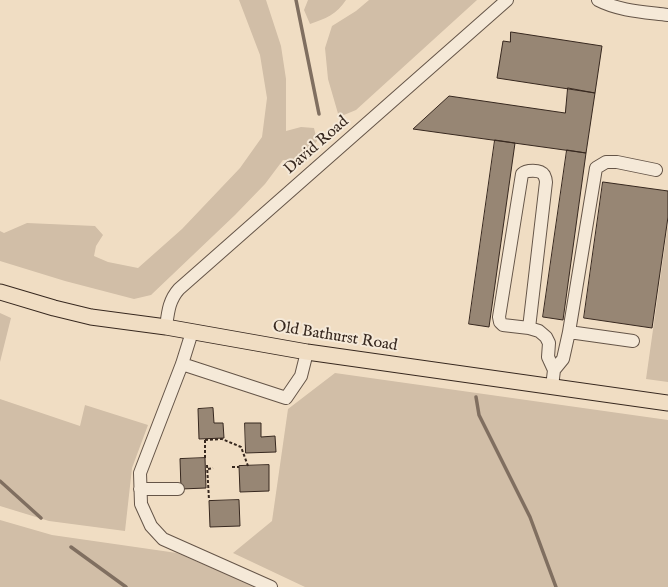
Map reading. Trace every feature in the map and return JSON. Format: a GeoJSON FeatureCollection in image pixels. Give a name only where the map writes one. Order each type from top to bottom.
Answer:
{"type":"FeatureCollection","features":[{"type":"Feature","properties":{"kind":"main road","name":"Old Bathurst Road"},"geometry":{"type":"LineString","coordinates":[[0,292],[91,317],[166,327],[307,352],[668,403]]}},
{"type":"Feature","properties":{"kind":"street","name":"David Road"},"geometry":{"type":"LineString","coordinates":[[166,327],[169,303],[179,289],[507,0]]}},
{"type":"Feature","properties":{"kind":"street"},"geometry":{"type":"LineString","coordinates":[[598,0],[611,6],[668,15]]}},
{"type":"Feature","properties":{"kind":"street"},"geometry":{"type":"LineString","coordinates":[[554,370],[563,359],[570,332],[596,168],[606,162],[617,162],[656,170]]}},
{"type":"Feature","properties":{"kind":"street"},"geometry":{"type":"LineString","coordinates":[[529,328],[546,182],[545,176],[542,173],[530,170],[522,174],[499,317],[500,322],[503,325],[529,328],[539,331],[546,337],[549,343],[548,357],[554,370],[552,387]]}},
{"type":"Feature","properties":{"kind":"street"},"geometry":{"type":"LineString","coordinates":[[192,332],[182,364],[140,473],[141,504],[151,526],[163,539],[270,587]]}},
{"type":"Feature","properties":{"kind":"street"},"geometry":{"type":"LineString","coordinates":[[570,332],[633,341]]}},
{"type":"Feature","properties":{"kind":"street"},"geometry":{"type":"LineString","coordinates":[[182,364],[286,398],[301,376],[307,352]]}},
{"type":"Feature","properties":{"kind":"street"},"geometry":{"type":"LineString","coordinates":[[140,489],[178,489]]}},
{"type":"Feature","properties":{"kind":"path"},"geometry":{"type":"LineString","coordinates":[[205,458],[205,440],[222,439],[241,447],[248,466]]}},
{"type":"Feature","properties":{"kind":"path"},"geometry":{"type":"LineString","coordinates":[[207,465],[209,500]]}},
{"type":"Feature","properties":{"kind":"path"},"geometry":{"type":"LineString","coordinates":[[232,467],[239,467]]}},
{"type":"Feature","properties":{"kind":"path"},"geometry":{"type":"LineString","coordinates":[[208,469],[212,468]]}},
{"type":"Feature","properties":{"kind":"shaded area"},"geometry":{"type":"Polygon","coordinates":[[[239,0],[266,0],[281,46],[286,79],[286,131],[301,127],[314,128],[317,141],[309,152],[295,161],[283,160],[265,184],[235,215],[151,295],[134,299],[65,281],[0,261],[0,231],[4,233],[27,223],[95,226],[103,235],[96,246],[94,256],[108,262],[138,268],[182,229],[240,168],[262,137],[267,98],[260,55],[239,0]]]}},
{"type":"Feature","properties":{"kind":"shaded area"},"geometry":{"type":"Polygon","coordinates":[[[308,0],[346,0],[339,9],[330,15],[310,24],[304,10],[308,0]]]}},
{"type":"Feature","properties":{"kind":"shaded area"},"geometry":{"type":"Polygon","coordinates":[[[369,0],[477,0],[356,110],[339,117],[328,79],[325,48],[332,26],[356,11],[369,0]]]}},
{"type":"Feature","properties":{"kind":"shaded area"},"geometry":{"type":"Polygon","coordinates":[[[668,224],[668,382],[646,379],[668,224]]]}},
{"type":"Feature","properties":{"kind":"shaded area"},"geometry":{"type":"Polygon","coordinates":[[[0,313],[11,318],[0,362],[0,313]]]}},
{"type":"Feature","properties":{"kind":"shaded area"},"geometry":{"type":"Polygon","coordinates":[[[335,373],[668,420],[668,587],[305,587],[233,553],[272,521],[288,409],[335,373]]]}},
{"type":"Feature","properties":{"kind":"shaded area"},"geometry":{"type":"Polygon","coordinates":[[[0,399],[80,426],[85,405],[148,425],[132,468],[125,531],[49,521],[0,506],[0,399]]]}},
{"type":"Feature","properties":{"kind":"shaded area"},"geometry":{"type":"Polygon","coordinates":[[[0,520],[52,535],[177,553],[256,587],[0,587],[0,520]]]}},
{"type":"Feature","properties":{"kind":"building"},"geometry":{"type":"Polygon","coordinates":[[[511,32],[602,46],[595,93],[497,78],[503,41],[510,42],[511,32]]]}},
{"type":"Feature","properties":{"kind":"building"},"geometry":{"type":"Polygon","coordinates":[[[568,88],[595,93],[586,153],[413,129],[449,96],[565,113],[568,88]]]}},
{"type":"Feature","properties":{"kind":"building"},"geometry":{"type":"Polygon","coordinates":[[[495,140],[515,143],[489,327],[469,324],[495,140]]]}},
{"type":"Feature","properties":{"kind":"building"},"geometry":{"type":"Polygon","coordinates":[[[567,150],[586,153],[563,320],[543,317],[567,150]]]}},
{"type":"Feature","properties":{"kind":"building"},"geometry":{"type":"Polygon","coordinates":[[[603,182],[668,191],[668,217],[652,328],[584,318],[603,182]]]}},
{"type":"Feature","properties":{"kind":"building"},"geometry":{"type":"Polygon","coordinates":[[[213,408],[214,423],[223,423],[224,438],[199,439],[198,409],[213,408]]]}},
{"type":"Feature","properties":{"kind":"building"},"geometry":{"type":"Polygon","coordinates":[[[245,423],[261,423],[261,437],[275,436],[276,452],[246,453],[245,423]]]}},
{"type":"Feature","properties":{"kind":"building"},"geometry":{"type":"Polygon","coordinates":[[[205,458],[206,488],[181,489],[180,459],[205,458]]]}},
{"type":"Feature","properties":{"kind":"building"},"geometry":{"type":"Polygon","coordinates":[[[269,465],[269,491],[240,492],[239,466],[269,465]]]}},
{"type":"Feature","properties":{"kind":"building"},"geometry":{"type":"Polygon","coordinates":[[[239,500],[240,526],[210,527],[209,501],[239,500]]]}},
{"type":"Feature","properties":{"kind":"waterway"},"geometry":{"type":"LineString","coordinates":[[296,0],[319,114]]}},
{"type":"Feature","properties":{"kind":"waterway"},"geometry":{"type":"LineString","coordinates":[[476,397],[479,415],[530,517],[556,587]]}},
{"type":"Feature","properties":{"kind":"waterway"},"geometry":{"type":"LineString","coordinates":[[0,481],[41,518]]}},
{"type":"Feature","properties":{"kind":"waterway"},"geometry":{"type":"LineString","coordinates":[[71,547],[126,587]]}}]}
